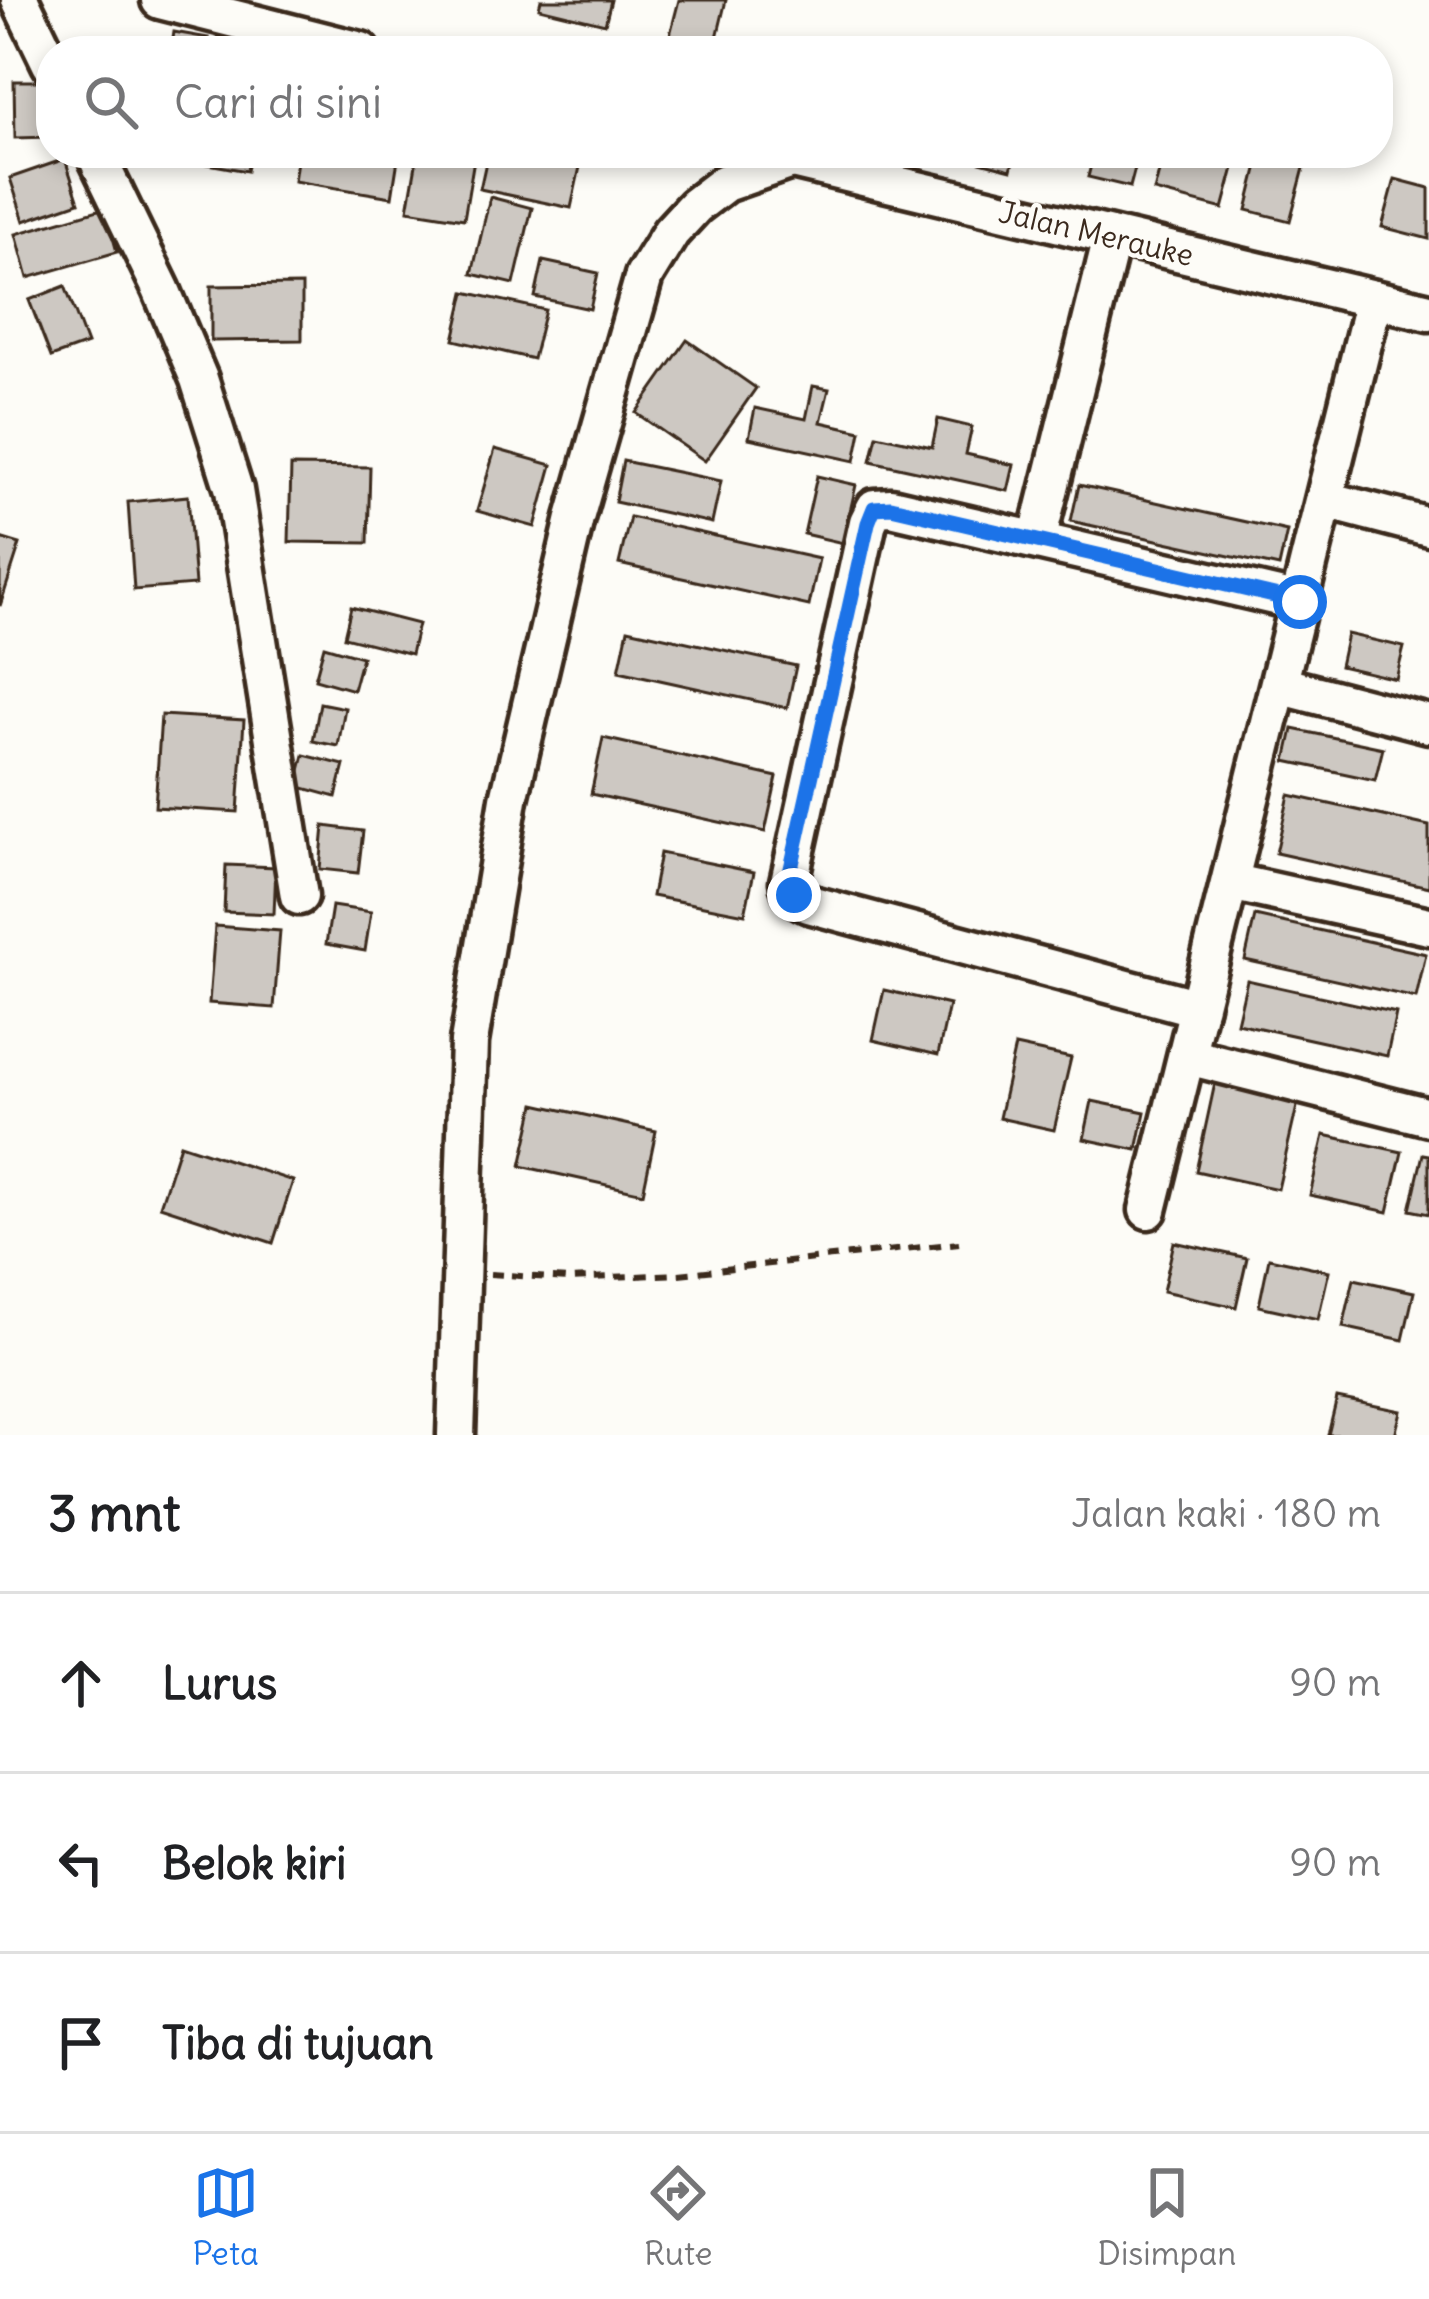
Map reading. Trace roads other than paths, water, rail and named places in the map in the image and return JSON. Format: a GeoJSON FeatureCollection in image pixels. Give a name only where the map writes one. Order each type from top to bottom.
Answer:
{"type":"FeatureCollection","features":[{"type":"Feature","properties":{"kind":"street"},"geometry":{"type":"LineString","coordinates":[[20,0],[37,36]]}},
{"type":"Feature","properties":{"kind":"street"},"geometry":{"type":"LineString","coordinates":[[160,0],[303,36]]}},
{"type":"Feature","properties":{"kind":"street"},"geometry":{"type":"LineString","coordinates":[[101,168],[199,379],[234,490],[299,896]]}},
{"type":"Feature","properties":{"kind":"street"},"geometry":{"type":"LineString","coordinates":[[456,1435],[469,1042],[509,799],[575,518],[644,276],[671,232],[695,206],[724,183],[755,168]]}},
{"type":"Feature","properties":{"kind":"street","name":"Jalan Merauke"},"geometry":{"type":"LineString","coordinates":[[822,168],[1429,312]]}},
{"type":"Feature","properties":{"kind":"street"},"geometry":{"type":"LineString","coordinates":[[1037,540],[1112,238]]}},
{"type":"Feature","properties":{"kind":"street"},"geometry":{"type":"LineString","coordinates":[[1148,1210],[1374,299]]}},
{"type":"Feature","properties":{"kind":"street"},"geometry":{"type":"LineString","coordinates":[[1326,500],[1429,527]]}},
{"type":"Feature","properties":{"kind":"street"},"geometry":{"type":"LineString","coordinates":[[1198,1008],[809,904],[790,889],[862,545],[874,508],[891,507],[1300,602]]}},
{"type":"Feature","properties":{"kind":"street"},"geometry":{"type":"LineString","coordinates":[[1279,685],[1429,724]]}},
{"type":"Feature","properties":{"kind":"street"},"geometry":{"type":"LineString","coordinates":[[1230,882],[1429,926]]}},
{"type":"Feature","properties":{"kind":"street"},"geometry":{"type":"LineString","coordinates":[[1188,1056],[1429,1117]]}}]}
